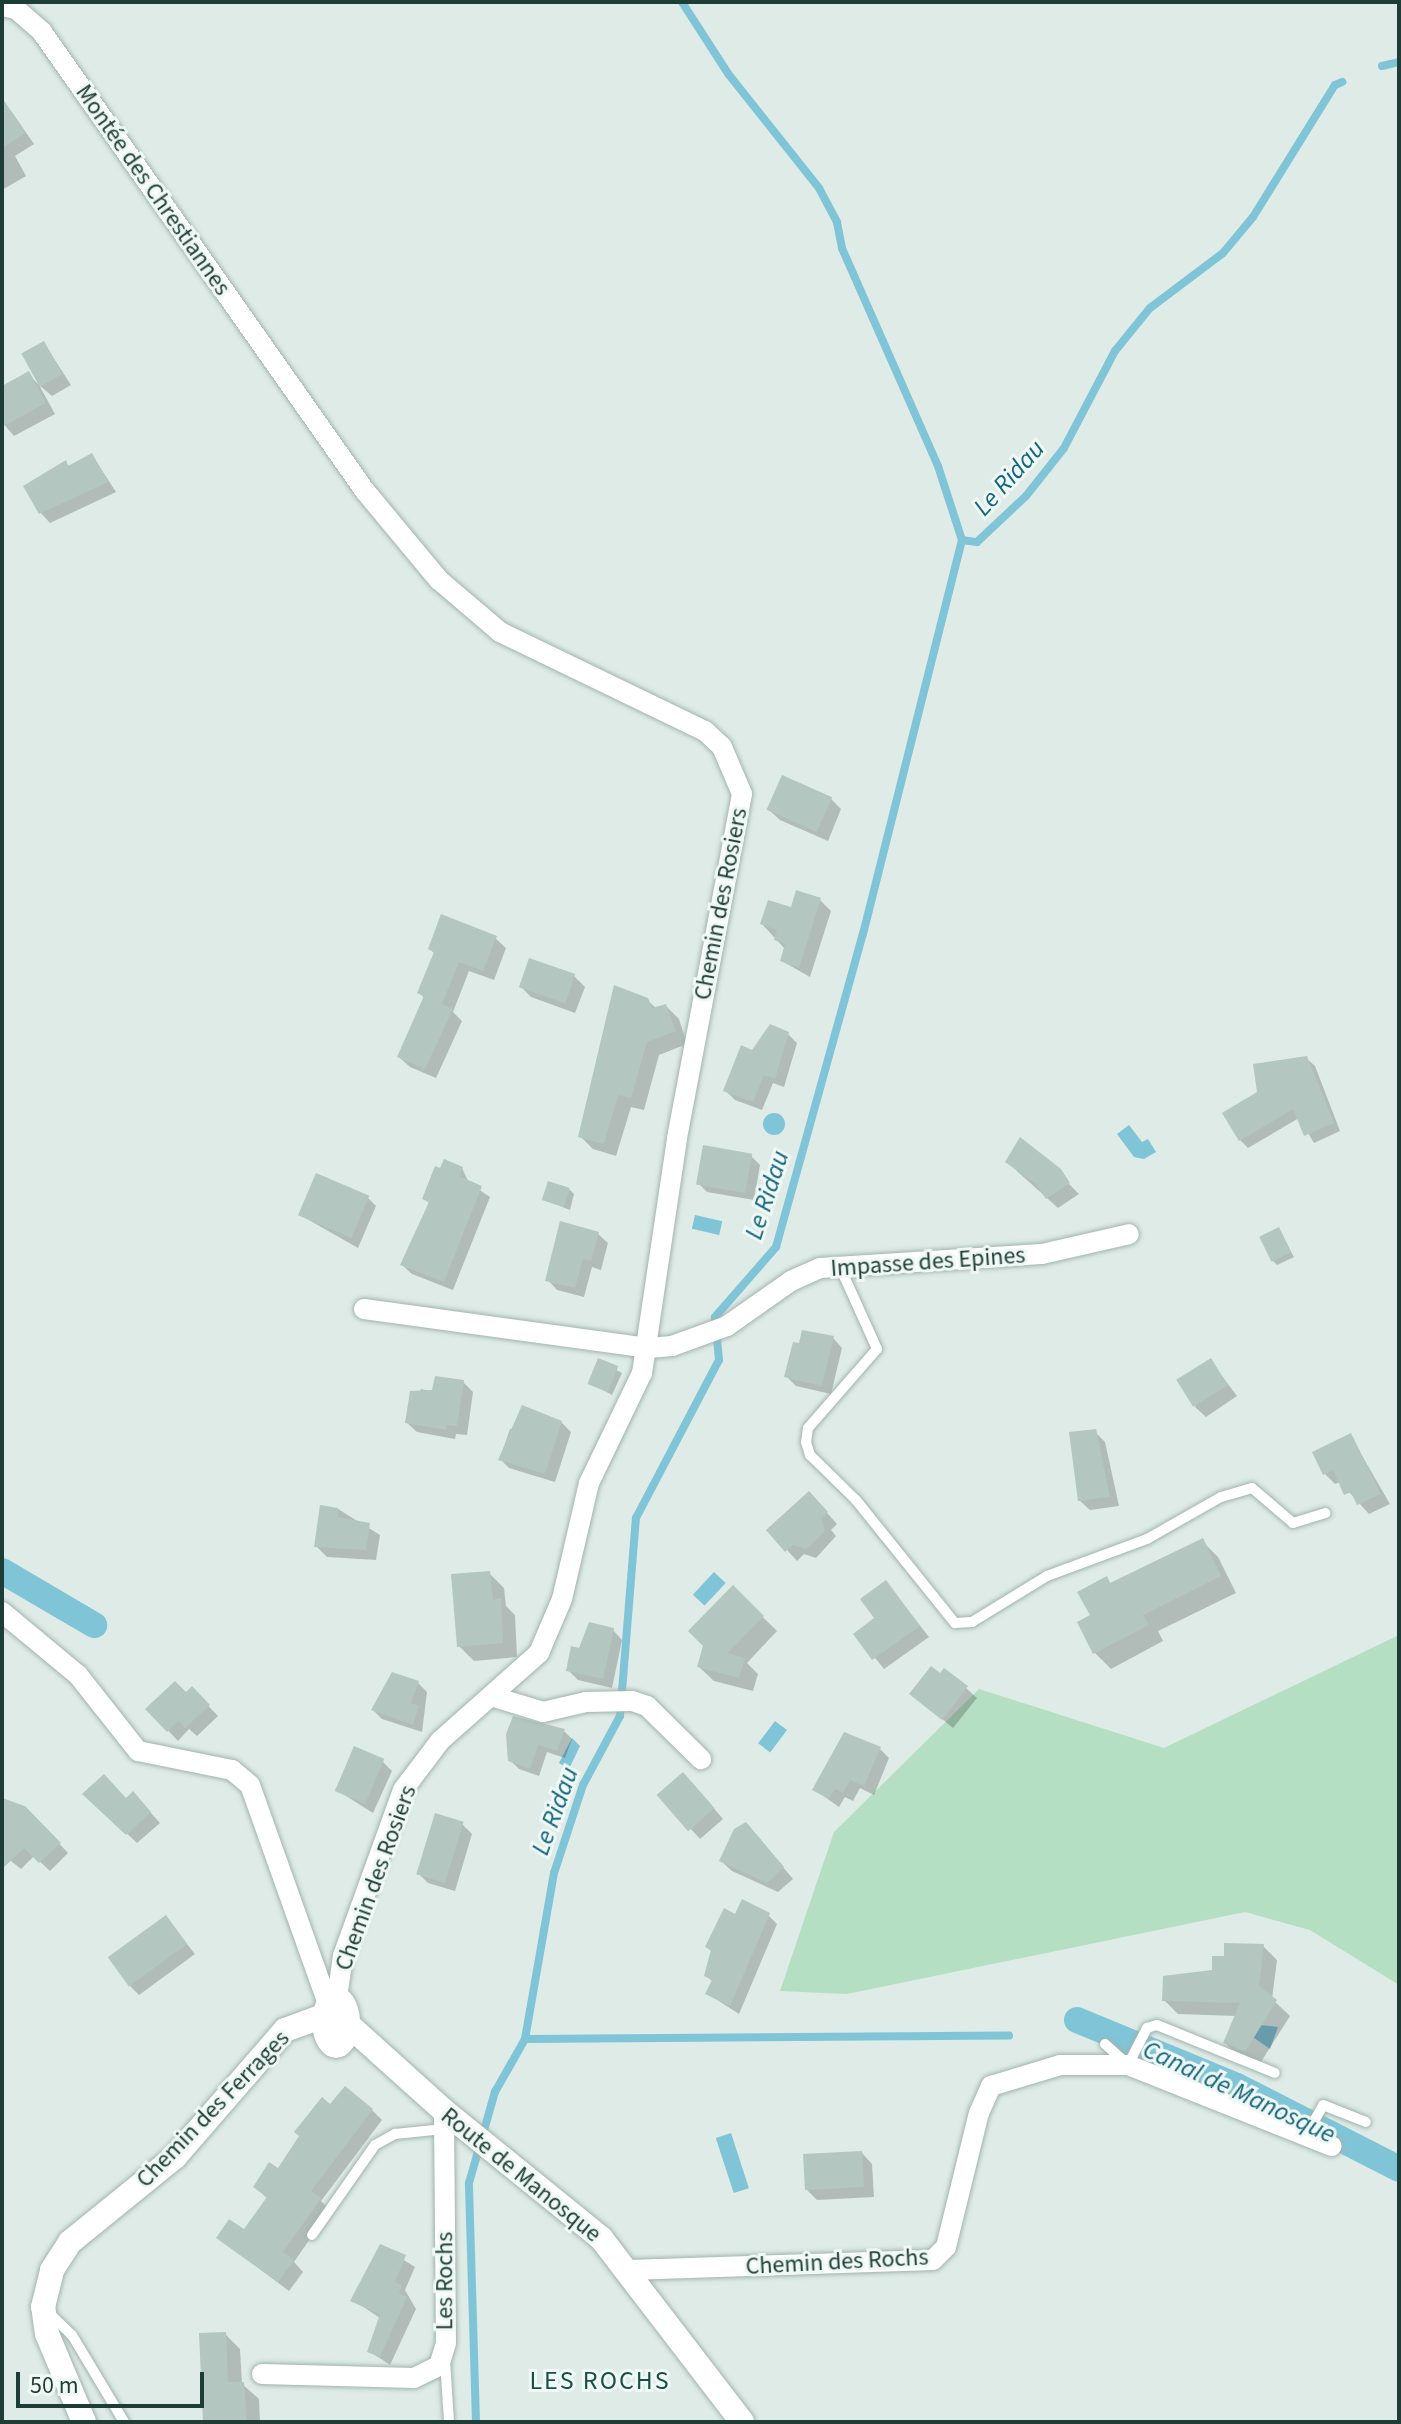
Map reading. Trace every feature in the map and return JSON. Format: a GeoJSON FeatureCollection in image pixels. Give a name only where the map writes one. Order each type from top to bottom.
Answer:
{"type":"FeatureCollection","features":[{"type":"Feature","properties":{"kind":"street","name":"Montée des Chrestiannes"},"geometry":{"type":"LineString","coordinates":[[2,6],[16,9],[42,32],[293,387]]}},
{"type":"Feature","properties":{"kind":"street","name":"Chemin des Rosiers"},"geometry":{"type":"LineString","coordinates":[[293,387],[414,552],[466,606],[500,632],[705,731],[722,747],[736,772],[741,813],[674,1154],[649,1348],[632,1397],[589,1483],[554,1626],[539,1653],[494,1697],[440,1741],[403,1790],[343,1956],[333,2008]]}},
{"type":"Feature","properties":{"kind":"street","name":"Impasse des Epines"},"geometry":{"type":"LineString","coordinates":[[649,1348],[699,1338],[727,1326],[791,1281],[840,1266],[1042,1254],[1129,1234]]}},
{"type":"Feature","properties":{"kind":"street"},"geometry":{"type":"LineString","coordinates":[[364,1309],[649,1348]]}},
{"type":"Feature","properties":{"kind":"street"},"geometry":{"type":"LineString","coordinates":[[2,1612],[78,1675],[138,1751],[232,1770],[250,1785],[333,2008]]}},
{"type":"Feature","properties":{"kind":"street"},"geometry":{"type":"LineString","coordinates":[[494,1697],[543,1712],[621,1700],[647,1706],[701,1759]]}},
{"type":"Feature","properties":{"kind":"street","name":"Route de Manosque"},"geometry":{"type":"LineString","coordinates":[[333,2008],[452,2123],[491,2147],[601,2238],[742,2422]]}},
{"type":"Feature","properties":{"kind":"street","name":"Chemin des Ferrages"},"geometry":{"type":"LineString","coordinates":[[84,2422],[47,2334],[43,2307],[52,2270],[70,2242],[175,2157],[285,2030],[333,2008]]}},
{"type":"Feature","properties":{"kind":"street","name":"Chemin des Rochs"},"geometry":{"type":"LineString","coordinates":[[628,2270],[933,2260],[946,2247],[979,2113],[991,2086],[1060,2065],[1128,2065],[1332,2146]]}},
{"type":"Feature","properties":{"kind":"street","name":"Les Rochs"},"geometry":{"type":"LineString","coordinates":[[262,2374],[414,2378],[434,2371],[445,2354],[452,2123]]}},
{"type":"Feature","properties":{"kind":"lane"},"geometry":{"type":"LineString","coordinates":[[840,1266],[877,1349],[808,1428],[810,1455],[856,1500],[955,1623],[972,1622],[1047,1576],[1147,1539],[1221,1497],[1252,1488],[1293,1523],[1326,1513]]}},
{"type":"Feature","properties":{"kind":"lane"},"geometry":{"type":"LineString","coordinates":[[1105,2044],[1128,2065],[1147,2028],[1171,2029],[1275,2073]]}},
{"type":"Feature","properties":{"kind":"lane"},"geometry":{"type":"LineString","coordinates":[[1306,2135],[1323,2105],[1366,2122]]}},
{"type":"Feature","properties":{"kind":"lane"},"geometry":{"type":"LineString","coordinates":[[312,2235],[375,2145],[395,2134],[452,2123]]}},
{"type":"Feature","properties":{"kind":"lane"},"geometry":{"type":"LineString","coordinates":[[43,2307],[72,2335],[124,2422]]}},
{"type":"Feature","properties":{"kind":"lane"},"geometry":{"type":"LineString","coordinates":[[445,2354],[449,2422]]}},
{"type":"Feature","properties":{"kind":"green space"},"geometry":{"type":"Polygon","coordinates":[[[1399,1635],[1399,1985],[1310,1930],[1245,1912],[847,1994],[780,1991],[834,1832],[979,1689],[1164,1748],[1399,1635]]]}},
{"type":"Feature","properties":{"kind":"water"},"geometry":{"type":"Polygon","coordinates":[[[770,1113],[778,1113],[785,1124],[778,1135],[770,1135],[763,1128],[763,1120],[770,1113]]]}},
{"type":"Feature","properties":{"kind":"water"},"geometry":{"type":"Polygon","coordinates":[[[1129,1125],[1142,1142],[1148,1139],[1156,1152],[1144,1159],[1134,1157],[1117,1134],[1129,1125]]]}},
{"type":"Feature","properties":{"kind":"water"},"geometry":{"type":"Polygon","coordinates":[[[695,1215],[722,1221],[719,1235],[692,1229],[695,1215]]]}},
{"type":"Feature","properties":{"kind":"water"},"geometry":{"type":"Polygon","coordinates":[[[714,1572],[726,1583],[705,1606],[693,1595],[714,1572]]]}},
{"type":"Feature","properties":{"kind":"water"},"geometry":{"type":"Polygon","coordinates":[[[775,1721],[787,1730],[770,1752],[758,1743],[775,1721]]]}},
{"type":"Feature","properties":{"kind":"water"},"geometry":{"type":"Polygon","coordinates":[[[572,1738],[580,1746],[569,1769],[559,1763],[572,1738]]]}},
{"type":"Feature","properties":{"kind":"water"},"geometry":{"type":"Polygon","coordinates":[[[1260,2025],[1278,2027],[1270,2049],[1243,2030],[1260,2025]]]}},
{"type":"Feature","properties":{"kind":"water"},"geometry":{"type":"Polygon","coordinates":[[[731,2133],[749,2188],[734,2193],[716,2138],[731,2133]]]}},
{"type":"Feature","properties":{"kind":"building"},"geometry":{"type":"Polygon","coordinates":[[[2,98],[25,133],[2,148],[2,98]]]}},
{"type":"Feature","properties":{"kind":"building"},"geometry":{"type":"Polygon","coordinates":[[[44,341],[62,374],[40,387],[21,354],[44,341]]]}},
{"type":"Feature","properties":{"kind":"building"},"geometry":{"type":"Polygon","coordinates":[[[29,371],[46,403],[2,427],[2,386],[29,371]]]}},
{"type":"Feature","properties":{"kind":"building"},"geometry":{"type":"Polygon","coordinates":[[[92,453],[108,482],[39,514],[23,486],[66,460],[68,466],[92,453]]]}},
{"type":"Feature","properties":{"kind":"building"},"geometry":{"type":"Polygon","coordinates":[[[782,775],[832,797],[817,832],[767,810],[782,775]]]}},
{"type":"Feature","properties":{"kind":"building"},"geometry":{"type":"Polygon","coordinates":[[[796,890],[821,898],[799,968],[780,961],[785,944],[774,940],[777,930],[760,924],[768,900],[791,907],[796,890]]]}},
{"type":"Feature","properties":{"kind":"building"},"geometry":{"type":"Polygon","coordinates":[[[441,914],[497,936],[483,971],[459,962],[442,1004],[453,1009],[425,1069],[397,1057],[424,996],[417,993],[434,952],[428,949],[441,914]]]}},
{"type":"Feature","properties":{"kind":"building"},"geometry":{"type":"Polygon","coordinates":[[[529,958],[575,974],[565,1003],[519,987],[529,958]]]}},
{"type":"Feature","properties":{"kind":"building"},"geometry":{"type":"Polygon","coordinates":[[[614,985],[648,998],[652,1008],[666,1004],[676,1031],[647,1042],[631,1098],[618,1095],[604,1144],[578,1137],[614,985]]]}},
{"type":"Feature","properties":{"kind":"building"},"geometry":{"type":"Polygon","coordinates":[[[770,1024],[789,1032],[775,1079],[764,1075],[753,1102],[723,1091],[741,1045],[752,1050],[770,1024]]]}},
{"type":"Feature","properties":{"kind":"building"},"geometry":{"type":"Polygon","coordinates":[[[1307,1056],[1334,1123],[1304,1136],[1293,1109],[1239,1141],[1222,1113],[1257,1092],[1253,1064],[1307,1056]]]}},
{"type":"Feature","properties":{"kind":"building"},"geometry":{"type":"Polygon","coordinates":[[[1020,1137],[1061,1169],[1070,1183],[1046,1199],[1036,1184],[1005,1162],[1020,1137]]]}},
{"type":"Feature","properties":{"kind":"building"},"geometry":{"type":"Polygon","coordinates":[[[703,1145],[752,1154],[745,1193],[696,1184],[703,1145]]]}},
{"type":"Feature","properties":{"kind":"building"},"geometry":{"type":"Polygon","coordinates":[[[444,1159],[463,1167],[459,1176],[482,1186],[444,1282],[400,1265],[429,1202],[422,1199],[435,1166],[440,1168],[444,1159]]]}},
{"type":"Feature","properties":{"kind":"building"},"geometry":{"type":"Polygon","coordinates":[[[316,1173],[369,1196],[351,1238],[298,1215],[316,1173]]]}},
{"type":"Feature","properties":{"kind":"building"},"geometry":{"type":"Polygon","coordinates":[[[548,1181],[570,1188],[564,1207],[542,1200],[548,1181]]]}},
{"type":"Feature","properties":{"kind":"building"},"geometry":{"type":"Polygon","coordinates":[[[560,1221],[599,1232],[591,1261],[583,1259],[575,1288],[545,1281],[560,1221]]]}},
{"type":"Feature","properties":{"kind":"building"},"geometry":{"type":"Polygon","coordinates":[[[1279,1227],[1291,1252],[1272,1262],[1259,1237],[1279,1227]]]}},
{"type":"Feature","properties":{"kind":"building"},"geometry":{"type":"Polygon","coordinates":[[[802,1330],[834,1336],[822,1386],[784,1377],[793,1342],[799,1343],[802,1330]]]}},
{"type":"Feature","properties":{"kind":"building"},"geometry":{"type":"Polygon","coordinates":[[[598,1358],[618,1366],[608,1392],[588,1384],[598,1358]]]}},
{"type":"Feature","properties":{"kind":"building"},"geometry":{"type":"Polygon","coordinates":[[[1211,1358],[1228,1385],[1193,1407],[1176,1380],[1211,1358]]]}},
{"type":"Feature","properties":{"kind":"building"},"geometry":{"type":"Polygon","coordinates":[[[435,1376],[464,1380],[457,1426],[447,1425],[446,1430],[405,1423],[410,1391],[432,1390],[435,1376]]]}},
{"type":"Feature","properties":{"kind":"building"},"geometry":{"type":"Polygon","coordinates":[[[522,1405],[562,1421],[545,1474],[498,1460],[522,1405]]]}},
{"type":"Feature","properties":{"kind":"building"},"geometry":{"type":"Polygon","coordinates":[[[1096,1429],[1110,1497],[1078,1501],[1069,1432],[1096,1429]]]}},
{"type":"Feature","properties":{"kind":"building"},"geometry":{"type":"Polygon","coordinates":[[[1351,1433],[1381,1494],[1357,1505],[1351,1492],[1344,1495],[1333,1470],[1323,1475],[1312,1452],[1351,1433]]]}},
{"type":"Feature","properties":{"kind":"building"},"geometry":{"type":"Polygon","coordinates":[[[809,1491],[828,1512],[822,1518],[825,1532],[806,1549],[793,1545],[785,1552],[766,1530],[809,1491]]]}},
{"type":"Feature","properties":{"kind":"building"},"geometry":{"type":"Polygon","coordinates":[[[320,1505],[338,1508],[338,1517],[370,1523],[366,1550],[314,1547],[320,1505]]]}},
{"type":"Feature","properties":{"kind":"building"},"geometry":{"type":"Polygon","coordinates":[[[1203,1538],[1221,1576],[1143,1615],[1149,1625],[1093,1654],[1077,1622],[1090,1615],[1077,1592],[1107,1576],[1110,1583],[1203,1538]]]}},
{"type":"Feature","properties":{"kind":"building"},"geometry":{"type":"Polygon","coordinates":[[[490,1571],[493,1600],[501,1598],[503,1643],[457,1647],[451,1574],[490,1571]]]}},
{"type":"Feature","properties":{"kind":"building"},"geometry":{"type":"Polygon","coordinates":[[[886,1580],[920,1626],[872,1660],[853,1634],[874,1618],[860,1599],[886,1580]]]}},
{"type":"Feature","properties":{"kind":"building"},"geometry":{"type":"Polygon","coordinates":[[[733,1585],[764,1616],[728,1653],[745,1658],[739,1678],[697,1667],[703,1646],[688,1631],[733,1585]]]}},
{"type":"Feature","properties":{"kind":"building"},"geometry":{"type":"Polygon","coordinates":[[[589,1622],[614,1628],[603,1679],[566,1671],[571,1646],[579,1648],[589,1622]]]}},
{"type":"Feature","properties":{"kind":"building"},"geometry":{"type":"Polygon","coordinates":[[[931,1666],[940,1673],[944,1668],[968,1686],[942,1720],[909,1694],[931,1666]]]}},
{"type":"Feature","properties":{"kind":"building"},"geometry":{"type":"Polygon","coordinates":[[[392,1672],[419,1681],[411,1703],[419,1706],[413,1725],[371,1710],[392,1672]]]}},
{"type":"Feature","properties":{"kind":"building"},"geometry":{"type":"Polygon","coordinates":[[[175,1681],[186,1692],[192,1686],[210,1705],[185,1728],[178,1721],[167,1732],[145,1709],[175,1681]]]}},
{"type":"Feature","properties":{"kind":"building"},"geometry":{"type":"Polygon","coordinates":[[[513,1716],[565,1729],[557,1751],[538,1745],[530,1769],[508,1761],[506,1734],[513,1716]]]}},
{"type":"Feature","properties":{"kind":"building"},"geometry":{"type":"Polygon","coordinates":[[[844,1732],[881,1747],[864,1786],[850,1780],[843,1793],[835,1789],[829,1799],[812,1790],[844,1732]]]}},
{"type":"Feature","properties":{"kind":"building"},"geometry":{"type":"Polygon","coordinates":[[[354,1746],[384,1759],[365,1804],[335,1791],[354,1746]]]}},
{"type":"Feature","properties":{"kind":"building"},"geometry":{"type":"Polygon","coordinates":[[[683,1772],[714,1808],[688,1831],[657,1795],[683,1772]]]}},
{"type":"Feature","properties":{"kind":"building"},"geometry":{"type":"Polygon","coordinates":[[[104,1774],[126,1798],[133,1791],[151,1812],[126,1835],[82,1794],[104,1774]]]}},
{"type":"Feature","properties":{"kind":"building"},"geometry":{"type":"Polygon","coordinates":[[[2,1798],[25,1806],[61,1843],[39,1863],[24,1848],[2,1869],[2,1798]]]}},
{"type":"Feature","properties":{"kind":"building"},"geometry":{"type":"Polygon","coordinates":[[[435,1813],[464,1822],[445,1883],[416,1874],[435,1813]]]}},
{"type":"Feature","properties":{"kind":"building"},"geometry":{"type":"Polygon","coordinates":[[[746,1822],[784,1867],[767,1883],[719,1861],[734,1829],[746,1822]]]}},
{"type":"Feature","properties":{"kind":"building"},"geometry":{"type":"Polygon","coordinates":[[[742,1899],[770,1913],[730,2006],[705,1994],[712,1980],[704,1976],[711,1950],[705,1947],[724,1908],[735,1914],[742,1899]]]}},
{"type":"Feature","properties":{"kind":"building"},"geometry":{"type":"Polygon","coordinates":[[[166,1915],[187,1944],[129,1986],[108,1957],[166,1915]]]}},
{"type":"Feature","properties":{"kind":"building"},"geometry":{"type":"Polygon","coordinates":[[[1224,1943],[1264,1944],[1259,1986],[1277,2000],[1245,2052],[1223,2043],[1240,2003],[1162,2001],[1163,1976],[1212,1970],[1212,1956],[1224,1956],[1224,1943]]]}},
{"type":"Feature","properties":{"kind":"building"},"geometry":{"type":"Polygon","coordinates":[[[345,2086],[373,2109],[311,2191],[321,2198],[283,2252],[294,2260],[278,2282],[216,2238],[229,2219],[244,2229],[267,2197],[253,2187],[269,2162],[278,2168],[299,2136],[294,2132],[322,2097],[330,2104],[345,2086]]]}},
{"type":"Feature","properties":{"kind":"building"},"geometry":{"type":"Polygon","coordinates":[[[862,2151],[864,2187],[805,2190],[803,2154],[862,2151]]]}},
{"type":"Feature","properties":{"kind":"building"},"geometry":{"type":"Polygon","coordinates":[[[380,2244],[406,2255],[395,2282],[402,2285],[399,2293],[407,2297],[380,2357],[367,2352],[380,2314],[350,2301],[380,2244]]]}},
{"type":"Feature","properties":{"kind":"building"},"geometry":{"type":"Polygon","coordinates":[[[226,2332],[228,2382],[244,2382],[247,2422],[203,2422],[199,2333],[226,2332]]]}},
{"type":"Feature","properties":{"kind":"waterway","name":"Le Ridau"},"geometry":{"type":"LineString","coordinates":[[476,2422],[469,2183],[495,2092],[525,2039],[554,1873],[583,1785],[620,1716],[636,1518],[719,1360],[715,1317],[776,1247],[863,934],[962,540],[938,466],[842,248],[837,222],[819,188],[729,75],[682,2]]}},
{"type":"Feature","properties":{"kind":"waterway","name":"Le Ridau"},"geometry":{"type":"LineString","coordinates":[[1382,66],[1399,62]]}},
{"type":"Feature","properties":{"kind":"waterway","name":"Le Ridau"},"geometry":{"type":"LineString","coordinates":[[962,540],[977,542],[1026,496],[1064,448],[1115,351],[1150,308],[1223,253],[1253,217],[1335,85],[1342,82]]}},
{"type":"Feature","properties":{"kind":"waterway","name":"Canal de Manosque"},"geometry":{"type":"LineString","coordinates":[[2,1571],[94,1625]]}},
{"type":"Feature","properties":{"kind":"waterway","name":"Canal de Manosque"},"geometry":{"type":"LineString","coordinates":[[1077,2020],[1237,2086],[1399,2169]]}},
{"type":"Feature","properties":{"kind":"waterway"},"geometry":{"type":"LineString","coordinates":[[525,2039],[1009,2036]]}},
{"type":"Feature","properties":{"kind":"district","name":"LES ROCHS"},"geometry":{"type":"Point","coordinates":[600,2381]}}]}
